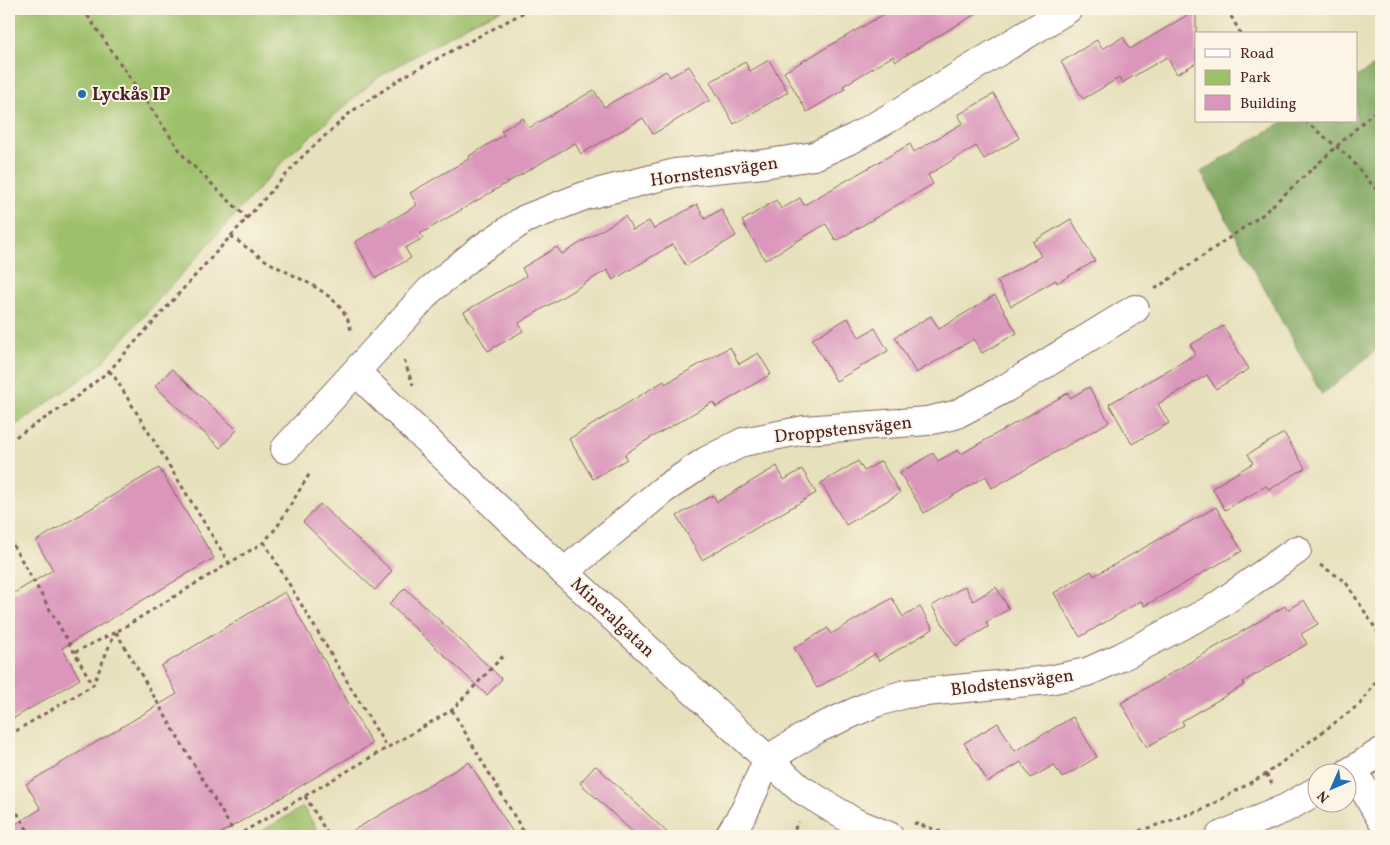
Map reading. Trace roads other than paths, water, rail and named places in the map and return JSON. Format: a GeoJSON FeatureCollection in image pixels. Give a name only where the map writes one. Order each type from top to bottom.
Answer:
{"type":"FeatureCollection","features":[{"type":"Feature","properties":{"kind":"street","name":"Hornstensvägen"},"geometry":{"type":"LineString","coordinates":[[285,449],[430,290],[479,250],[525,219],[584,196],[675,173],[763,164],[814,156],[854,138],[900,112],[1068,9]]}},
{"type":"Feature","properties":{"kind":"street","name":"Droppstensvägen"},"geometry":{"type":"LineString","coordinates":[[564,572],[663,490],[706,461],[743,442],[804,430],[927,421],[955,415],[1006,388],[1135,309]]}},
{"type":"Feature","properties":{"kind":"street","name":"Mineralgatan"},"geometry":{"type":"LineString","coordinates":[[356,372],[564,572],[798,788],[854,822],[888,836]]}},
{"type":"Feature","properties":{"kind":"street","name":"Blodstensvägen"},"geometry":{"type":"LineString","coordinates":[[768,759],[817,729],[875,703],[905,694],[1049,680],[1087,672],[1213,609],[1297,550]]}},
{"type":"Feature","properties":{"kind":"street"},"geometry":{"type":"LineString","coordinates":[[1358,767],[1381,752]]}},
{"type":"Feature","properties":{"kind":"street"},"geometry":{"type":"LineString","coordinates":[[729,836],[745,810],[768,759]]}},
{"type":"Feature","properties":{"kind":"street"},"geometry":{"type":"LineString","coordinates":[[1358,784],[1381,818]]}},
{"type":"Feature","properties":{"kind":"street"},"geometry":{"type":"LineString","coordinates":[[1220,836],[1286,808],[1308,796]]}},
{"type":"Feature","properties":{"kind":"place","name":"Lyckås IP"},"geometry":{"type":"Point","coordinates":[82,94]}}]}
